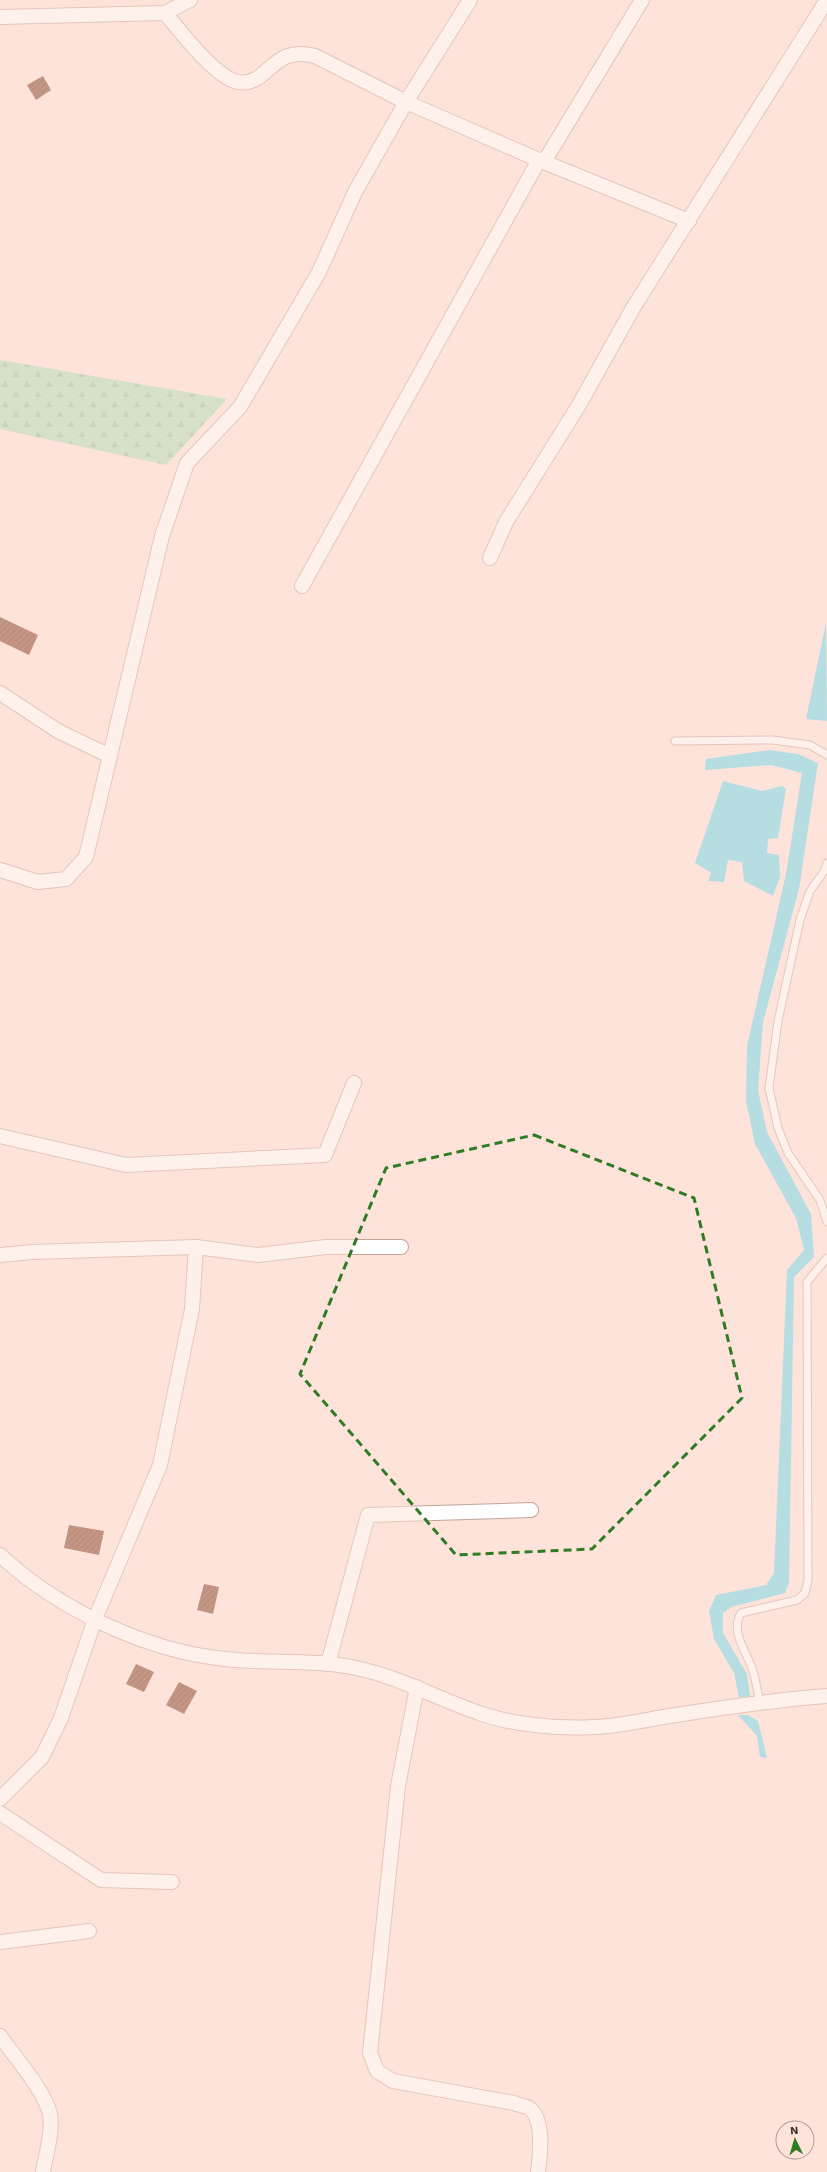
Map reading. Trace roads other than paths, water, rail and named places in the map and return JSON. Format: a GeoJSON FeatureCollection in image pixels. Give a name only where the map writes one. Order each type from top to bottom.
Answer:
{"type":"FeatureCollection","features":[{"type":"Feature","properties":{"kind":"street"},"geometry":{"type":"LineString","coordinates":[[0,17],[165,14],[190,0]]}},
{"type":"Feature","properties":{"kind":"street"},"geometry":{"type":"LineString","coordinates":[[0,870],[38,882],[66,879],[86,857],[162,536],[187,463],[240,407],[319,272],[355,192],[406,102],[470,0]]}},
{"type":"Feature","properties":{"kind":"street"},"geometry":{"type":"LineString","coordinates":[[302,586],[542,161],[642,0]]}},
{"type":"Feature","properties":{"kind":"street"},"geometry":{"type":"LineString","coordinates":[[490,558],[506,522],[580,405],[633,308],[827,0]]}},
{"type":"Feature","properties":{"kind":"street"},"geometry":{"type":"LineString","coordinates":[[165,14],[192,46],[210,64],[238,82],[253,80],[285,56],[305,53],[315,56],[406,102],[542,161],[689,221]]}},
{"type":"Feature","properties":{"kind":"street"},"geometry":{"type":"LineString","coordinates":[[0,693],[58,731],[110,756]]}},
{"type":"Feature","properties":{"kind":"street"},"geometry":{"type":"LineString","coordinates":[[0,1136],[126,1165],[325,1155],[354,1083]]}},
{"type":"Feature","properties":{"kind":"street"},"geometry":{"type":"LineString","coordinates":[[0,1255],[32,1252],[196,1247],[258,1255],[326,1247],[401,1247]]}},
{"type":"Feature","properties":{"kind":"street"},"geometry":{"type":"LineString","coordinates":[[0,1799],[42,1757],[61,1718],[95,1619],[160,1465],[192,1309],[196,1247]]}},
{"type":"Feature","properties":{"kind":"street"},"geometry":{"type":"LineString","coordinates":[[328,1664],[368,1515],[532,1510]]}},
{"type":"Feature","properties":{"kind":"street"},"geometry":{"type":"LineString","coordinates":[[0,1555],[24,1577],[95,1619],[158,1645],[192,1655],[254,1662],[281,1661],[328,1664],[357,1668],[417,1687],[481,1714],[516,1724],[594,1727],[760,1702],[827,1696]]}},
{"type":"Feature","properties":{"kind":"street"},"geometry":{"type":"LineString","coordinates":[[417,1687],[398,1786],[370,2053],[376,2071],[393,2081],[514,2103],[530,2109],[538,2120],[541,2149],[538,2172]]}},
{"type":"Feature","properties":{"kind":"street"},"geometry":{"type":"LineString","coordinates":[[0,1813],[101,1880],[172,1882]]}},
{"type":"Feature","properties":{"kind":"street"},"geometry":{"type":"LineString","coordinates":[[0,1942],[89,1931]]}},
{"type":"Feature","properties":{"kind":"street"},"geometry":{"type":"LineString","coordinates":[[0,2036],[44,2098],[50,2115],[49,2138],[43,2172]]}},
{"type":"Feature","properties":{"kind":"lane"},"geometry":{"type":"LineString","coordinates":[[675,741],[772,740],[810,745],[827,755]]}},
{"type":"Feature","properties":{"kind":"lane"},"geometry":{"type":"LineString","coordinates":[[827,863],[825,870],[810,891],[800,920],[778,1021],[769,1088],[778,1128],[788,1153],[820,1200],[827,1222]]}},
{"type":"Feature","properties":{"kind":"lane"},"geometry":{"type":"LineString","coordinates":[[760,1702],[752,1669],[737,1633],[737,1620],[741,1613],[797,1600],[805,1593],[808,1580],[807,1282],[827,1258]]}},
{"type":"Feature","properties":{"kind":"water"},"geometry":{"type":"Polygon","coordinates":[[[826,623],[827,721],[806,719],[826,623]]]}},
{"type":"Feature","properties":{"kind":"water"},"geometry":{"type":"Polygon","coordinates":[[[769,750],[798,754],[818,763],[799,889],[763,1022],[758,1090],[767,1132],[811,1214],[814,1257],[794,1277],[789,1583],[785,1593],[731,1607],[723,1613],[723,1633],[747,1674],[750,1696],[739,1698],[734,1673],[714,1639],[709,1611],[716,1595],[766,1585],[774,1573],[787,1270],[804,1250],[796,1218],[755,1144],[746,1101],[747,1046],[786,874],[802,773],[771,765],[705,770],[706,759],[769,750]]]}},
{"type":"Feature","properties":{"kind":"water"},"geometry":{"type":"Polygon","coordinates":[[[723,781],[762,791],[782,786],[786,789],[778,838],[768,839],[767,853],[779,855],[780,877],[773,896],[744,881],[742,862],[728,860],[724,882],[708,881],[711,873],[695,863],[723,781]]]}},
{"type":"Feature","properties":{"kind":"water"},"geometry":{"type":"Polygon","coordinates":[[[738,1715],[748,1715],[758,1721],[767,1758],[760,1757],[757,1736],[738,1715]]]}}]}
